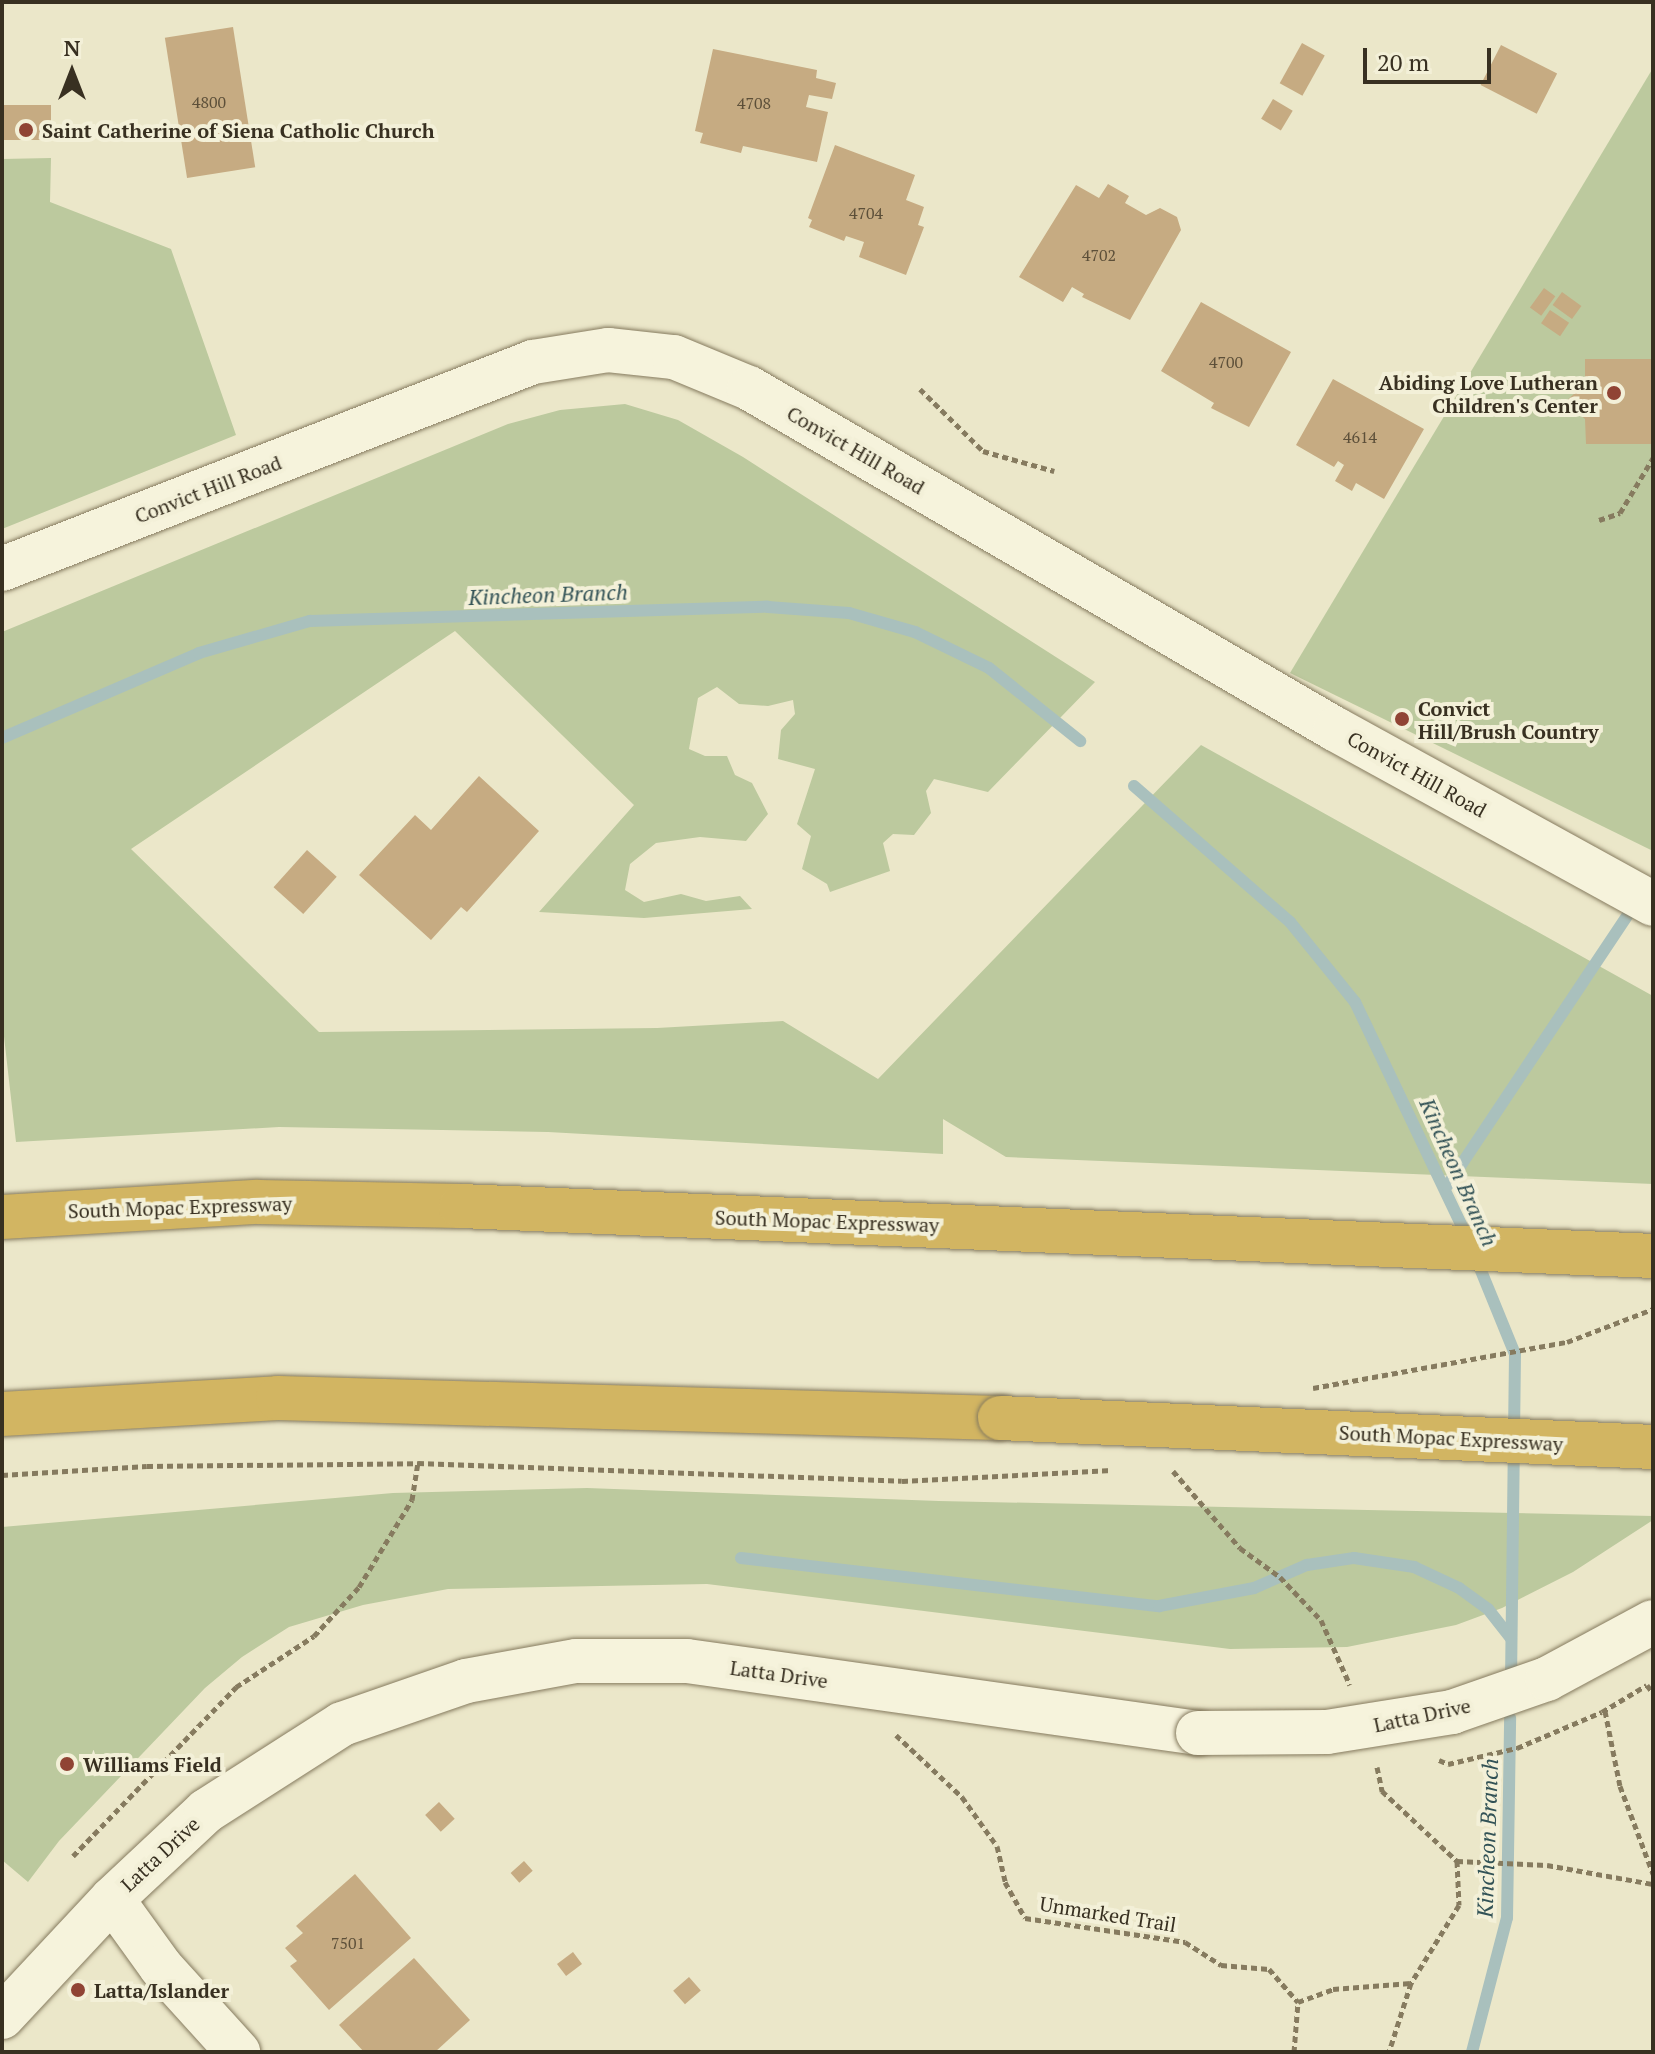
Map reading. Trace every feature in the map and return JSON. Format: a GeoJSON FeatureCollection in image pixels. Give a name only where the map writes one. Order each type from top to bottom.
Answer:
{"type":"FeatureCollection","features":[{"type":"Feature","properties":{"kind":"highway","name":"South Mopac Expressway"},"geometry":{"type":"LineString","coordinates":[[19,1215],[274,1202],[965,1226],[1653,1256]]}},
{"type":"Feature","properties":{"kind":"highway","name":"South Mopac Expressway"},"geometry":{"type":"LineString","coordinates":[[2,1414],[278,1398],[1000,1418],[1653,1447]]}},
{"type":"Feature","properties":{"kind":"street","name":"Convict Hill Road"},"geometry":{"type":"LineString","coordinates":[[2,569],[533,362],[608,350],[674,357],[749,388],[1335,729],[1653,904]]}},
{"type":"Feature","properties":{"kind":"street","name":"Latta Drive"},"geometry":{"type":"LineString","coordinates":[[2,2017],[112,1899],[206,1811],[342,1724],[466,1681],[576,1661],[687,1661],[1198,1733],[1327,1732],[1452,1712],[1547,1679],[1653,1622]]}},
{"type":"Feature","properties":{"kind":"street"},"geometry":{"type":"LineString","coordinates":[[112,1899],[161,1967],[238,2052]]}},
{"type":"Feature","properties":{"kind":"path"},"geometry":{"type":"LineString","coordinates":[[920,389],[983,451],[1054,471]]}},
{"type":"Feature","properties":{"kind":"path"},"geometry":{"type":"LineString","coordinates":[[1599,520],[1620,513],[1653,458]]}},
{"type":"Feature","properties":{"kind":"path"},"geometry":{"type":"LineString","coordinates":[[73,1856],[236,1687],[314,1636],[359,1587],[412,1500],[418,1463]]}},
{"type":"Feature","properties":{"kind":"path"},"geometry":{"type":"LineString","coordinates":[[1170,1467],[1240,1548],[1280,1577],[1321,1620],[1346,1675]]}},
{"type":"Feature","properties":{"kind":"path"},"geometry":{"type":"LineString","coordinates":[[1647,1685],[1653,1693]]}},
{"type":"Feature","properties":{"kind":"path"},"geometry":{"type":"LineString","coordinates":[[1605,1710],[1620,1786],[1653,1874]]}},
{"type":"Feature","properties":{"kind":"path","name":"Unmarked Trail"},"geometry":{"type":"LineString","coordinates":[[895,1734],[962,1797],[997,1846],[1005,1882],[1025,1918],[1185,1942],[1221,1965],[1269,1969],[1298,2002]]}},
{"type":"Feature","properties":{"kind":"path"},"geometry":{"type":"LineString","coordinates":[[1376,1763],[1382,1791],[1457,1861],[1547,1865],[1653,1884]]}},
{"type":"Feature","properties":{"kind":"path"},"geometry":{"type":"LineString","coordinates":[[1389,2052],[1411,1983],[1459,1905],[1457,1861]]}},
{"type":"Feature","properties":{"kind":"path"},"geometry":{"type":"LineString","coordinates":[[1294,2052],[1298,2002],[1333,1989],[1411,1983]]}},
{"type":"Feature","properties":{"kind":"green space"},"geometry":{"type":"Polygon","coordinates":[[[1653,68],[1653,851],[1290,673],[1653,68]]]}},
{"type":"Feature","properties":{"kind":"green space"},"geometry":{"type":"Polygon","coordinates":[[[51,158],[50,202],[171,249],[236,435],[2,529],[2,159],[51,158]]]}},
{"type":"Feature","properties":{"kind":"green space"},"geometry":{"type":"Polygon","coordinates":[[[625,404],[678,420],[743,457],[1095,682],[988,792],[934,779],[926,791],[931,813],[914,835],[893,834],[883,843],[890,871],[830,892],[827,884],[802,869],[811,836],[797,824],[815,769],[778,759],[781,730],[795,714],[793,700],[768,706],[739,704],[717,687],[698,698],[689,749],[705,756],[727,756],[735,775],[752,783],[768,814],[746,841],[700,837],[656,843],[630,864],[625,890],[644,902],[681,894],[706,901],[740,896],[752,909],[644,918],[539,912],[634,805],[455,631],[131,849],[319,1032],[657,1028],[783,1021],[878,1079],[1201,745],[1653,996],[1653,1184],[1006,1157],[943,1119],[943,1154],[548,1132],[279,1127],[16,1142],[2,1019],[2,632],[508,424],[560,410],[625,404]]]}},
{"type":"Feature","properties":{"kind":"green space"},"geometry":{"type":"Polygon","coordinates":[[[587,1488],[939,1501],[1653,1516],[1653,1520],[1573,1572],[1502,1608],[1456,1625],[1347,1647],[1230,1649],[707,1584],[448,1589],[363,1605],[289,1627],[242,1657],[205,1688],[59,1841],[28,1882],[2,1860],[2,1527],[393,1493],[587,1488]]]}},
{"type":"Feature","properties":{"kind":"building"},"geometry":{"type":"Polygon","coordinates":[[[233,27],[255,167],[187,178],[165,38],[233,27]]]}},
{"type":"Feature","properties":{"kind":"building"},"geometry":{"type":"Polygon","coordinates":[[[1302,43],[1325,56],[1302,96],[1280,83],[1302,43]]]}},
{"type":"Feature","properties":{"kind":"building"},"geometry":{"type":"Polygon","coordinates":[[[1501,45],[1557,74],[1537,114],[1481,85],[1501,45]]]}},
{"type":"Feature","properties":{"kind":"building"},"geometry":{"type":"Polygon","coordinates":[[[713,49],[817,70],[816,78],[836,83],[832,99],[809,95],[806,107],[828,112],[817,162],[743,146],[741,153],[700,143],[703,133],[695,131],[713,49]]]}},
{"type":"Feature","properties":{"kind":"building"},"geometry":{"type":"Polygon","coordinates":[[[1273,99],[1293,111],[1281,131],[1261,119],[1273,99]]]}},
{"type":"Feature","properties":{"kind":"building","name":"Saint Catherine of Siena Catholic Church"},"geometry":{"type":"Polygon","coordinates":[[[2,105],[51,105],[51,140],[2,140],[2,105]]]}},
{"type":"Feature","properties":{"kind":"building"},"geometry":{"type":"Polygon","coordinates":[[[835,145],[915,175],[906,200],[924,207],[918,225],[924,227],[906,275],[859,257],[864,242],[846,236],[844,241],[809,227],[812,220],[808,218],[835,145]]]}},
{"type":"Feature","properties":{"kind":"building"},"geometry":{"type":"Polygon","coordinates":[[[1108,184],[1129,196],[1125,203],[1146,215],[1160,208],[1177,217],[1181,230],[1130,320],[1082,297],[1084,294],[1072,287],[1063,302],[1019,277],[1076,185],[1099,198],[1108,184]]]}},
{"type":"Feature","properties":{"kind":"building"},"geometry":{"type":"Polygon","coordinates":[[[1544,288],[1555,296],[1541,316],[1530,307],[1544,288]]]}},
{"type":"Feature","properties":{"kind":"building"},"geometry":{"type":"Polygon","coordinates":[[[1562,292],[1581,306],[1572,319],[1553,305],[1562,292]]]}},
{"type":"Feature","properties":{"kind":"building"},"geometry":{"type":"Polygon","coordinates":[[[1201,302],[1291,352],[1249,427],[1211,408],[1214,403],[1161,371],[1201,302]]]}},
{"type":"Feature","properties":{"kind":"building"},"geometry":{"type":"Polygon","coordinates":[[[1550,310],[1569,323],[1560,336],[1541,323],[1550,310]]]}},
{"type":"Feature","properties":{"kind":"building","name":"Abiding Love Lutheran Children's Center"},"geometry":{"type":"Polygon","coordinates":[[[1585,359],[1653,359],[1653,444],[1586,444],[1585,419],[1565,402],[1585,384],[1585,359]]]}},
{"type":"Feature","properties":{"kind":"building"},"geometry":{"type":"Polygon","coordinates":[[[1333,379],[1424,429],[1384,499],[1356,483],[1352,491],[1335,481],[1344,465],[1338,461],[1334,467],[1296,445],[1333,379]]]}},
{"type":"Feature","properties":{"kind":"building"},"geometry":{"type":"Polygon","coordinates":[[[479,776],[539,831],[467,912],[461,907],[431,940],[359,875],[415,815],[431,830],[479,776]]]}},
{"type":"Feature","properties":{"kind":"building"},"geometry":{"type":"Polygon","coordinates":[[[307,850],[337,877],[303,914],[274,887],[307,850]]]}},
{"type":"Feature","properties":{"kind":"building"},"geometry":{"type":"Polygon","coordinates":[[[439,1802],[455,1819],[441,1832],[425,1815],[439,1802]]]}},
{"type":"Feature","properties":{"kind":"building"},"geometry":{"type":"Polygon","coordinates":[[[524,1861],[533,1871],[519,1883],[511,1873],[524,1861]]]}},
{"type":"Feature","properties":{"kind":"building"},"geometry":{"type":"Polygon","coordinates":[[[355,1874],[411,1938],[329,2010],[290,1966],[297,1961],[285,1948],[303,1933],[296,1926],[355,1874]]]}},
{"type":"Feature","properties":{"kind":"building"},"geometry":{"type":"Polygon","coordinates":[[[573,1952],[582,1964],[566,1976],[557,1964],[573,1952]]]}},
{"type":"Feature","properties":{"kind":"building"},"geometry":{"type":"Polygon","coordinates":[[[414,1958],[470,2020],[435,2052],[364,2052],[339,2025],[414,1958]]]}},
{"type":"Feature","properties":{"kind":"building"},"geometry":{"type":"Polygon","coordinates":[[[689,1977],[701,1991],[685,2004],[673,1991],[689,1977]]]}},
{"type":"Feature","properties":{"kind":"waterway","name":"Kincheon Branch"},"geometry":{"type":"LineString","coordinates":[[2,738],[199,653],[310,621],[768,607],[849,613],[915,632],[989,668],[1080,741]]}},
{"type":"Feature","properties":{"kind":"waterway","name":"Kincheon Branch"},"geometry":{"type":"LineString","coordinates":[[1134,786],[1290,922],[1355,1002],[1468,1239]]}},
{"type":"Feature","properties":{"kind":"waterway"},"geometry":{"type":"LineString","coordinates":[[1447,1186],[1628,915]]}},
{"type":"Feature","properties":{"kind":"waterway","name":"Kincheon Branch"},"geometry":{"type":"LineString","coordinates":[[1475,1256],[1515,1354],[1511,1673]]}},
{"type":"Feature","properties":{"kind":"waterway"},"geometry":{"type":"LineString","coordinates":[[741,1558],[1159,1606],[1254,1588],[1307,1565],[1354,1558],[1414,1567],[1459,1588],[1488,1609],[1511,1638]]}},
{"type":"Feature","properties":{"kind":"waterway","name":"Kincheon Branch"},"geometry":{"type":"LineString","coordinates":[[1472,2052],[1507,1918],[1510,1718]]}},
{"type":"Feature","properties":{"kind":"place","name":"Saint Catherine of Siena Catholic Church"},"geometry":{"type":"Point","coordinates":[26,130]}},
{"type":"Feature","properties":{"kind":"place","name":"Abiding Love Lutheran Children's Center"},"geometry":{"type":"Point","coordinates":[1614,393]}},
{"type":"Feature","properties":{"kind":"place","name":"Convict Hill/Brush Country"},"geometry":{"type":"Point","coordinates":[1402,719]}},
{"type":"Feature","properties":{"kind":"place","name":"Williams Field"},"geometry":{"type":"Point","coordinates":[67,1764]}},
{"type":"Feature","properties":{"kind":"place","name":"Latta/Islander"},"geometry":{"type":"Point","coordinates":[78,1990]}}]}
